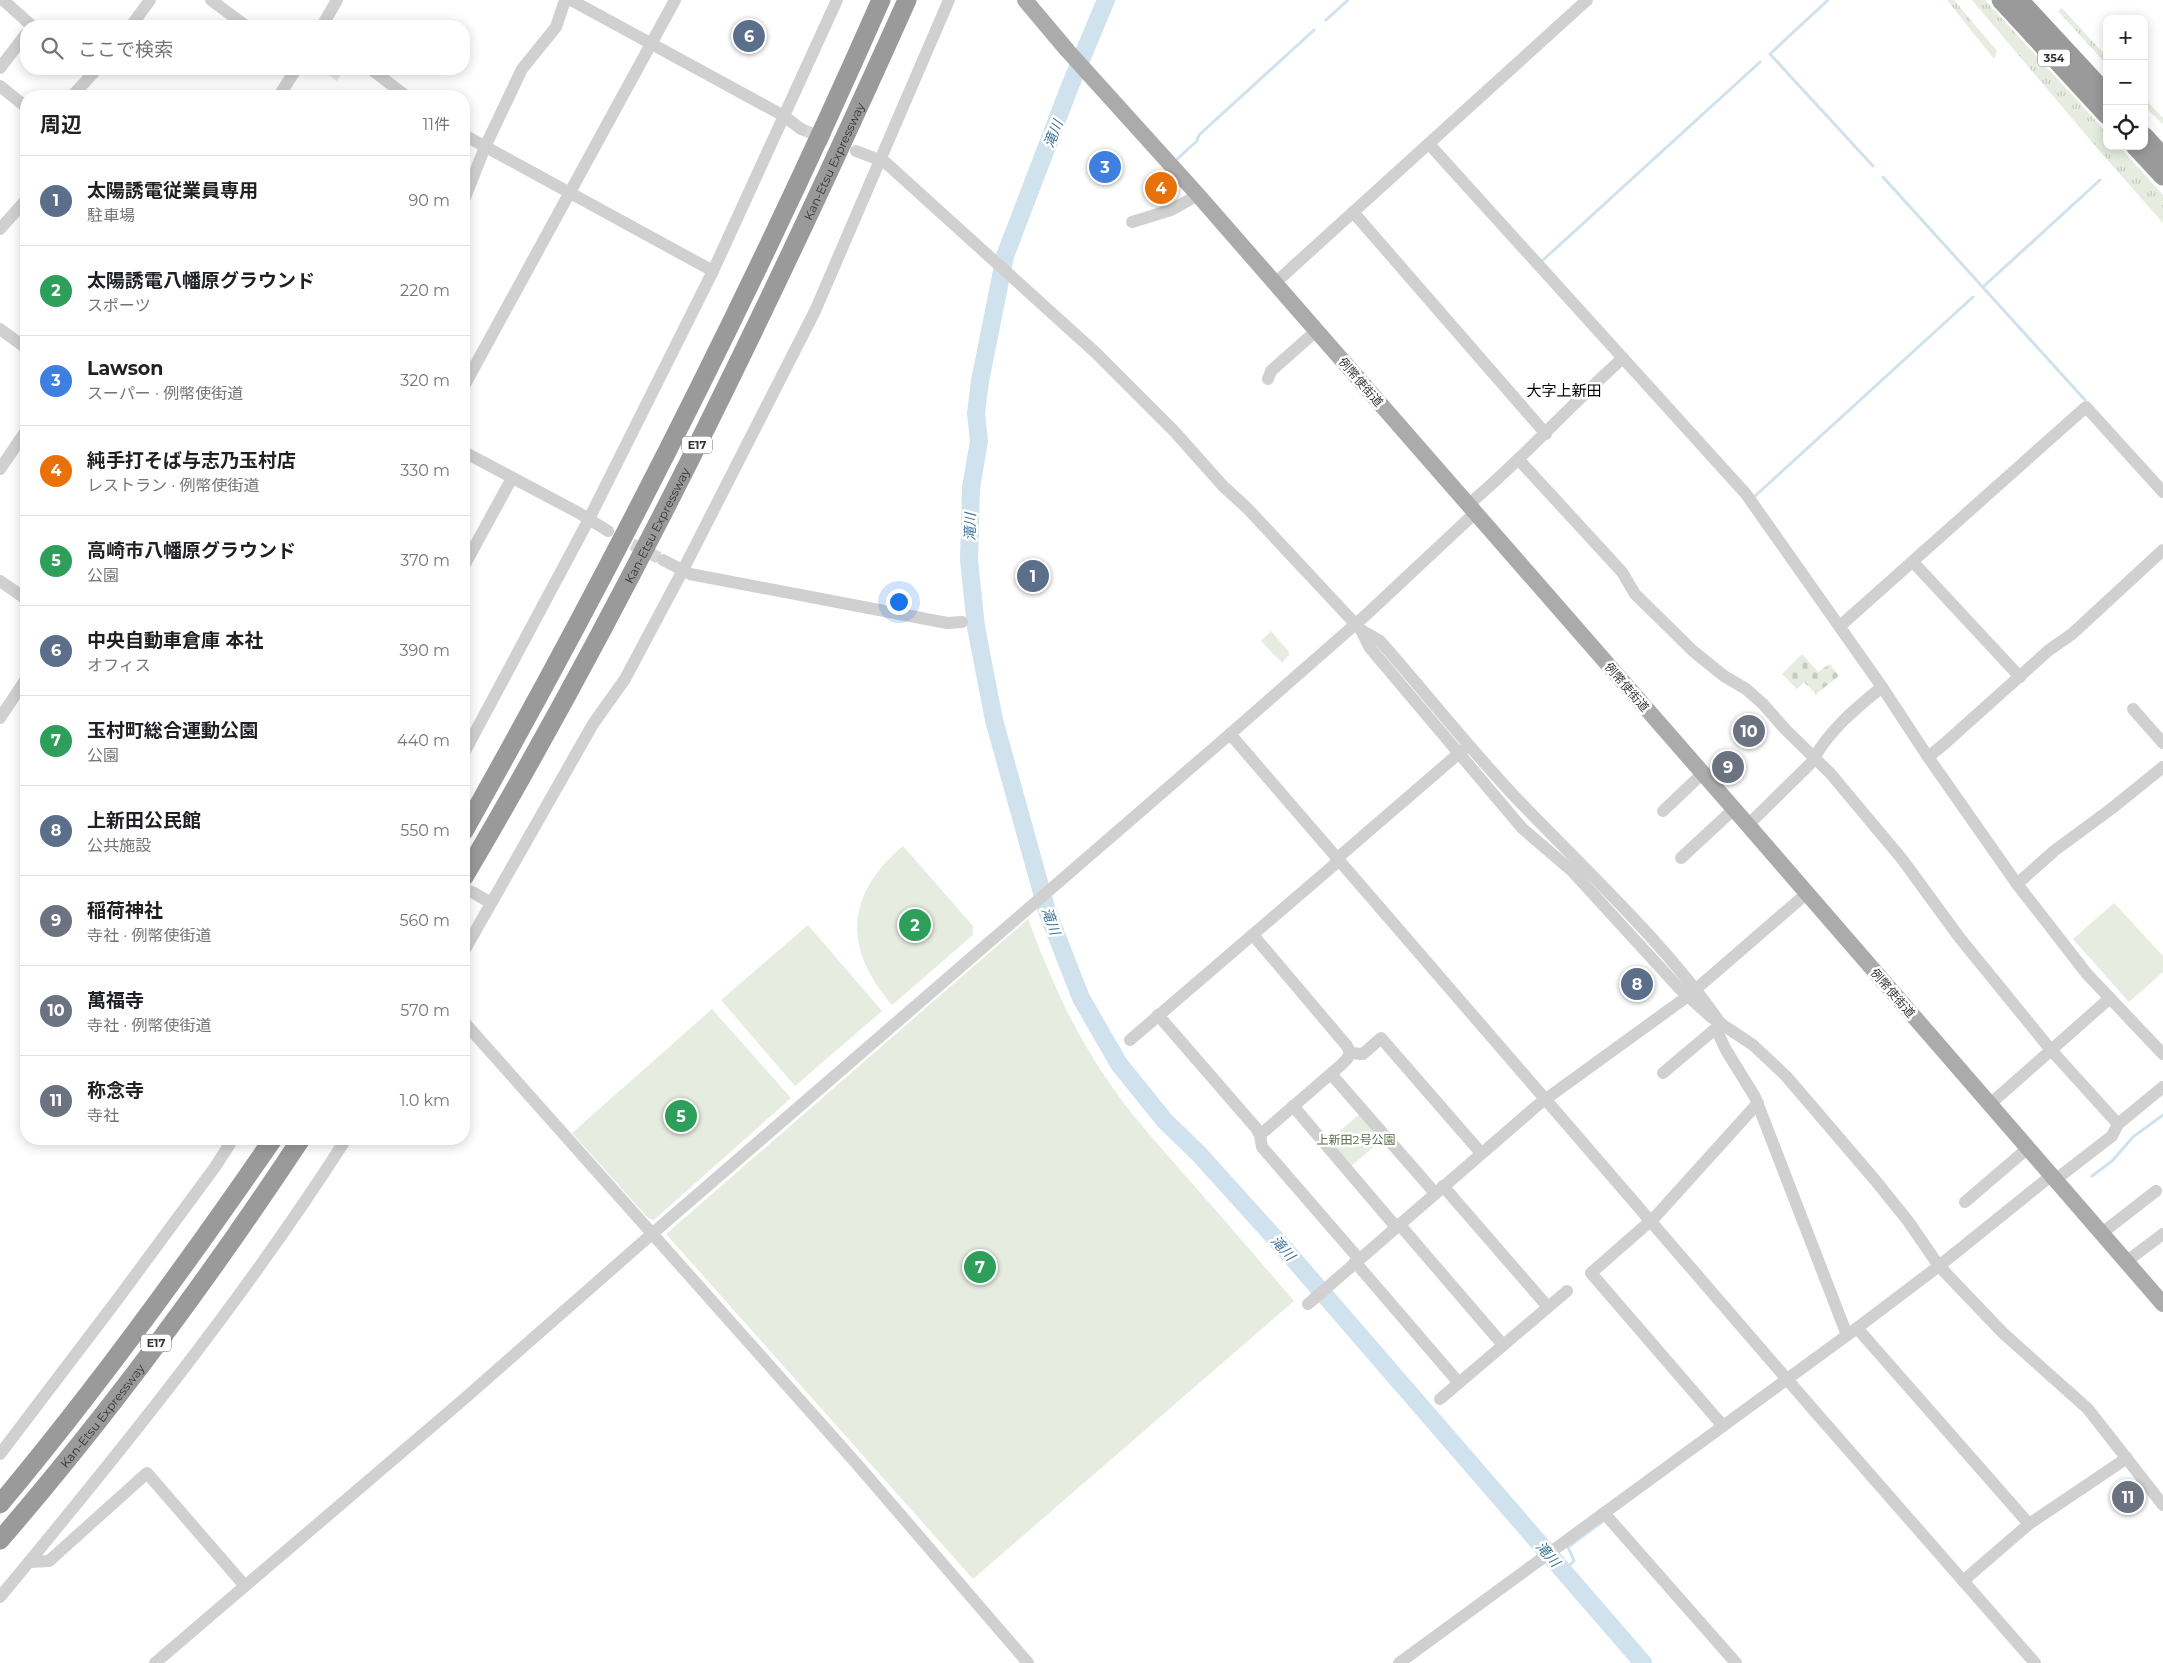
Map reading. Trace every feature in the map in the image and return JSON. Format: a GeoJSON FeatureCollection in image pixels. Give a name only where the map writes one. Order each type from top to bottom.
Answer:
{"type":"FeatureCollection","features":[{"type":"Feature","properties":{"kind":"highway","name":"Kan-Etsu Expressway"},"geometry":{"type":"LineString","coordinates":[[470,820],[591,601],[677,434],[818,142],[881,0]]}},
{"type":"Feature","properties":{"kind":"highway","name":"Kan-Etsu Expressway"},"geometry":{"type":"LineString","coordinates":[[470,866],[611,612],[696,447],[837,155],[906,0]]}},
{"type":"Feature","properties":{"kind":"highway","name":"354"},"geometry":{"type":"LineString","coordinates":[[2002,0],[2103,111]]}},
{"type":"Feature","properties":{"kind":"highway","name":"354"},"geometry":{"type":"LineString","coordinates":[[2019,0],[2103,91]]}},
{"type":"Feature","properties":{"kind":"highway"},"geometry":{"type":"LineString","coordinates":[[2148,140],[2163,157]]}},
{"type":"Feature","properties":{"kind":"highway"},"geometry":{"type":"LineString","coordinates":[[2140,150],[2163,176]]}},
{"type":"Feature","properties":{"kind":"highway","name":"Kan-Etsu Expressway"},"geometry":{"type":"LineString","coordinates":[[0,1504],[97,1383],[182,1271],[269,1145]]}},
{"type":"Feature","properties":{"kind":"highway","name":"Kan-Etsu Expressway"},"geometry":{"type":"LineString","coordinates":[[0,1540],[44,1488],[200,1285],[297,1145]]}},
{"type":"Feature","properties":{"kind":"main road","name":"例幣使街道"},"geometry":{"type":"LineString","coordinates":[[1025,0],[1703,773],[2163,1304]]}},
{"type":"Feature","properties":{"kind":"street"},"geometry":{"type":"LineString","coordinates":[[3,0],[25,20]]}},
{"type":"Feature","properties":{"kind":"street"},"geometry":{"type":"LineString","coordinates":[[135,20],[150,0]]}},
{"type":"Feature","properties":{"kind":"street"},"geometry":{"type":"LineString","coordinates":[[211,0],[238,20]]}},
{"type":"Feature","properties":{"kind":"street"},"geometry":{"type":"LineString","coordinates":[[325,20],[337,0]]}},
{"type":"Feature","properties":{"kind":"street"},"geometry":{"type":"LineString","coordinates":[[470,186],[522,69],[556,27],[566,0]]}},
{"type":"Feature","properties":{"kind":"street"},"geometry":{"type":"LineString","coordinates":[[571,0],[784,116],[801,129]]}},
{"type":"Feature","properties":{"kind":"street"},"geometry":{"type":"LineString","coordinates":[[470,375],[675,0]]}},
{"type":"Feature","properties":{"kind":"street"},"geometry":{"type":"LineString","coordinates":[[470,730],[588,521],[713,271],[837,0]]}},
{"type":"Feature","properties":{"kind":"street"},"geometry":{"type":"LineString","coordinates":[[470,941],[593,724],[625,679],[683,570],[814,311],[949,0]]}},
{"type":"Feature","properties":{"kind":"street"},"geometry":{"type":"LineString","coordinates":[[1275,284],[1587,0]]}},
{"type":"Feature","properties":{"kind":"street"},"geometry":{"type":"LineString","coordinates":[[0,68],[20,42]]}},
{"type":"Feature","properties":{"kind":"street"},"geometry":{"type":"LineString","coordinates":[[77,90],[91,75]]}},
{"type":"Feature","properties":{"kind":"street"},"geometry":{"type":"LineString","coordinates":[[283,90],[292,75]]}},
{"type":"Feature","properties":{"kind":"street"},"geometry":{"type":"LineString","coordinates":[[380,75],[398,90]]}},
{"type":"Feature","properties":{"kind":"street"},"geometry":{"type":"LineString","coordinates":[[0,86],[20,101]]}},
{"type":"Feature","properties":{"kind":"street"},"geometry":{"type":"LineString","coordinates":[[470,138],[713,271]]}},
{"type":"Feature","properties":{"kind":"street"},"geometry":{"type":"LineString","coordinates":[[1429,144],[1746,494],[1840,626],[1928,757],[2017,884],[2087,974],[2163,1054]]}},
{"type":"Feature","properties":{"kind":"street"},"geometry":{"type":"LineString","coordinates":[[856,151],[886,162],[995,264],[1096,353],[1174,431],[1223,486],[1247,508],[1359,627],[1380,641],[1513,794],[1637,922],[1719,1026],[1737,1034],[1772,1061],[1797,1088],[1903,1214],[1939,1266],[2003,1333],[2074,1394],[2163,1505]]}},
{"type":"Feature","properties":{"kind":"street"},"geometry":{"type":"LineString","coordinates":[[1132,222],[1172,210],[1198,195]]}},
{"type":"Feature","properties":{"kind":"street"},"geometry":{"type":"LineString","coordinates":[[0,229],[20,207]]}},
{"type":"Feature","properties":{"kind":"street"},"geometry":{"type":"LineString","coordinates":[[1353,212],[1546,434]]}},
{"type":"Feature","properties":{"kind":"street"},"geometry":{"type":"LineString","coordinates":[[0,329],[20,344]]}},
{"type":"Feature","properties":{"kind":"street"},"geometry":{"type":"LineString","coordinates":[[1268,379],[1271,371],[1316,331]]}},
{"type":"Feature","properties":{"kind":"street"},"geometry":{"type":"LineString","coordinates":[[155,1663],[464,1399],[1230,734],[1359,627],[1583,394],[1623,358]]}},
{"type":"Feature","properties":{"kind":"street"},"geometry":{"type":"LineString","coordinates":[[1840,626],[2086,407],[2163,492]]}},
{"type":"Feature","properties":{"kind":"street"},"geometry":{"type":"LineString","coordinates":[[0,469],[20,440]]}},
{"type":"Feature","properties":{"kind":"street"},"geometry":{"type":"LineString","coordinates":[[470,455],[608,531]]}},
{"type":"Feature","properties":{"kind":"street"},"geometry":{"type":"LineString","coordinates":[[1519,460],[1622,572],[1636,594],[1693,651],[1763,704],[1785,729],[1830,773],[1902,859],[1959,937],[2051,1050],[2118,1124]]}},
{"type":"Feature","properties":{"kind":"street"},"geometry":{"type":"LineString","coordinates":[[470,555],[512,478]]}},
{"type":"Feature","properties":{"kind":"street"},"geometry":{"type":"LineString","coordinates":[[1928,757],[2049,650],[2072,634],[2163,550]]}},
{"type":"Feature","properties":{"kind":"street"},"geometry":{"type":"LineString","coordinates":[[663,560],[690,574],[947,623],[962,622]]}},
{"type":"Feature","properties":{"kind":"street"},"geometry":{"type":"LineString","coordinates":[[1913,562],[2020,676]]}},
{"type":"Feature","properties":{"kind":"street"},"geometry":{"type":"LineString","coordinates":[[0,581],[20,595]]}},
{"type":"Feature","properties":{"kind":"street"},"geometry":{"type":"LineString","coordinates":[[1359,627],[1370,648],[1522,828],[1572,871],[1692,992]]}},
{"type":"Feature","properties":{"kind":"street"},"geometry":{"type":"LineString","coordinates":[[1747,826],[1812,762],[1819,749],[1859,706],[1882,687]]}},
{"type":"Feature","properties":{"kind":"street"},"geometry":{"type":"LineString","coordinates":[[0,718],[20,688]]}},
{"type":"Feature","properties":{"kind":"street"},"geometry":{"type":"LineString","coordinates":[[2133,709],[2163,743]]}},
{"type":"Feature","properties":{"kind":"street"},"geometry":{"type":"LineString","coordinates":[[1230,734],[1786,1378],[2035,1663]]}},
{"type":"Feature","properties":{"kind":"street"},"geometry":{"type":"LineString","coordinates":[[1130,1040],[1470,744]]}},
{"type":"Feature","properties":{"kind":"street"},"geometry":{"type":"LineString","coordinates":[[2017,884],[2054,851],[2111,809],[2163,767]]}},
{"type":"Feature","properties":{"kind":"street"},"geometry":{"type":"LineString","coordinates":[[1663,811],[1703,773]]}},
{"type":"Feature","properties":{"kind":"street"},"geometry":{"type":"LineString","coordinates":[[1681,858],[1734,809]]}},
{"type":"Feature","properties":{"kind":"street"},"geometry":{"type":"LineString","coordinates":[[474,893],[491,904]]}},
{"type":"Feature","properties":{"kind":"street"},"geometry":{"type":"LineString","coordinates":[[1310,1303],[1545,1099],[1692,992],[1806,894]]}},
{"type":"Feature","properties":{"kind":"street"},"geometry":{"type":"LineString","coordinates":[[1253,934],[1347,1046],[1350,1053],[1347,1059],[1331,1074],[1260,1135]]}},
{"type":"Feature","properties":{"kind":"street"},"geometry":{"type":"LineString","coordinates":[[1990,1104],[2110,998]]}},
{"type":"Feature","properties":{"kind":"street"},"geometry":{"type":"LineString","coordinates":[[1158,1016],[1260,1135],[1262,1147],[1460,1383]]}},
{"type":"Feature","properties":{"kind":"street"},"geometry":{"type":"LineString","coordinates":[[1663,1073],[1719,1026]]}},
{"type":"Feature","properties":{"kind":"street"},"geometry":{"type":"LineString","coordinates":[[1719,1026],[1720,1039],[1758,1103],[1852,1332],[2029,1524]]}},
{"type":"Feature","properties":{"kind":"street"},"geometry":{"type":"LineString","coordinates":[[470,1029],[856,1463],[1028,1663]]}},
{"type":"Feature","properties":{"kind":"street"},"geometry":{"type":"LineString","coordinates":[[1350,1053],[1364,1054],[1381,1038],[1481,1153]]}},
{"type":"Feature","properties":{"kind":"street"},"geometry":{"type":"LineString","coordinates":[[1331,1074],[1548,1307]]}},
{"type":"Feature","properties":{"kind":"street"},"geometry":{"type":"LineString","coordinates":[[1399,1663],[1786,1378],[1852,1332],[2053,1177],[2112,1136],[2118,1124],[2163,1087]]}},
{"type":"Feature","properties":{"kind":"street"},"geometry":{"type":"LineString","coordinates":[[1723,1426],[1591,1273],[1651,1221],[1758,1103]]}},
{"type":"Feature","properties":{"kind":"street"},"geometry":{"type":"LineString","coordinates":[[1293,1106],[1503,1345]]}},
{"type":"Feature","properties":{"kind":"street"},"geometry":{"type":"LineString","coordinates":[[0,1454],[215,1167],[229,1145]]}},
{"type":"Feature","properties":{"kind":"street"},"geometry":{"type":"LineString","coordinates":[[0,1597],[69,1515],[231,1307],[302,1209],[342,1145]]}},
{"type":"Feature","properties":{"kind":"street"},"geometry":{"type":"LineString","coordinates":[[1965,1202],[2028,1148]]}},
{"type":"Feature","properties":{"kind":"street"},"geometry":{"type":"LineString","coordinates":[[2102,1233],[2156,1191]]}},
{"type":"Feature","properties":{"kind":"street"},"geometry":{"type":"LineString","coordinates":[[2127,1261],[2163,1234]]}},
{"type":"Feature","properties":{"kind":"street"},"geometry":{"type":"LineString","coordinates":[[1440,1399],[1566,1291]]}},
{"type":"Feature","properties":{"kind":"street"},"geometry":{"type":"LineString","coordinates":[[1963,1581],[2029,1524],[2127,1458]]}},
{"type":"Feature","properties":{"kind":"street"},"geometry":{"type":"LineString","coordinates":[[30,1562],[49,1561],[147,1473],[245,1586]]}},
{"type":"Feature","properties":{"kind":"street"},"geometry":{"type":"LineString","coordinates":[[1604,1513],[1736,1663]]}},
{"type":"Feature","properties":{"kind":"green space"},"geometry":{"type":"Polygon","coordinates":[[[1947,0],[1954,0],[1997,51],[1994,59],[1947,0]]]}},
{"type":"Feature","properties":{"kind":"green space"},"geometry":{"type":"Polygon","coordinates":[[[1972,0],[1985,0],[2103,129],[2103,150],[2123,150],[2163,195],[2163,223],[1972,0]]]}},
{"type":"Feature","properties":{"kind":"green space"},"geometry":{"type":"Polygon","coordinates":[[[2062,8],[2103,53],[2103,61],[2058,11],[2062,8]]]}},
{"type":"Feature","properties":{"kind":"green space"},"geometry":{"type":"Polygon","coordinates":[[[328,75],[340,75],[337,81],[328,75]]]}},
{"type":"Feature","properties":{"kind":"green space"},"geometry":{"type":"Polygon","coordinates":[[[2148,102],[2163,118],[2163,124],[2148,110],[2148,102]]]}},
{"type":"Feature","properties":{"kind":"green space"},"geometry":{"type":"Polygon","coordinates":[[[1271,631],[1289,652],[1289,655],[1282,663],[1261,641],[1271,631]]]}},
{"type":"Feature","properties":{"kind":"green space"},"geometry":{"type":"Polygon","coordinates":[[[1802,654],[1818,672],[1830,664],[1839,676],[1816,694],[1804,682],[1797,689],[1782,674],[1802,654]]]}},
{"type":"Feature","properties":{"kind":"green space"},"geometry":{"type":"Polygon","coordinates":[[[903,846],[973,926],[973,935],[892,1005],[876,984],[865,963],[859,943],[857,922],[861,903],[870,884],[884,865],[903,846]]]}},
{"type":"Feature","properties":{"kind":"green space"},"geometry":{"type":"Polygon","coordinates":[[[2114,903],[2163,956],[2163,972],[2129,1002],[2073,939],[2114,903]]]}},
{"type":"Feature","properties":{"kind":"green space"},"geometry":{"type":"Polygon","coordinates":[[[1028,919],[1070,1016],[1090,1054],[1112,1088],[1147,1132],[1294,1301],[973,1579],[666,1234],[1028,919]]]}},
{"type":"Feature","properties":{"kind":"green space"},"geometry":{"type":"Polygon","coordinates":[[[808,925],[882,1011],[795,1086],[721,1000],[808,925]]]}},
{"type":"Feature","properties":{"kind":"green space"},"geometry":{"type":"Polygon","coordinates":[[[712,1009],[791,1098],[654,1220],[648,1218],[572,1133],[712,1009]]]}},
{"type":"Feature","properties":{"kind":"green space","name":"上新田2号公園"},"geometry":{"type":"Polygon","coordinates":[[[1361,1113],[1383,1139],[1350,1167],[1328,1141],[1361,1113]]]}},
{"type":"Feature","properties":{"kind":"waterway","name":"滝川"},"geometry":{"type":"LineString","coordinates":[[1106,0],[1070,86],[1005,256],[980,381],[976,413],[979,441],[971,488],[969,560],[976,627],[994,720],[1047,911],[1081,998],[1119,1064],[1165,1121],[1199,1154],[1283,1247],[1643,1663]]}},
{"type":"Feature","properties":{"kind":"waterway"},"geometry":{"type":"LineString","coordinates":[[1326,20],[1348,0]]}},
{"type":"Feature","properties":{"kind":"waterway"},"geometry":{"type":"LineString","coordinates":[[1828,0],[1770,54],[1873,166]]}},
{"type":"Feature","properties":{"kind":"waterway"},"geometry":{"type":"LineString","coordinates":[[1175,161],[1197,141],[1199,135],[1314,30]]}},
{"type":"Feature","properties":{"kind":"waterway"},"geometry":{"type":"LineString","coordinates":[[1542,261],[1760,62]]}},
{"type":"Feature","properties":{"kind":"waterway"},"geometry":{"type":"LineString","coordinates":[[1883,177],[2085,400]]}},
{"type":"Feature","properties":{"kind":"waterway"},"geometry":{"type":"LineString","coordinates":[[1983,287],[2100,180]]}},
{"type":"Feature","properties":{"kind":"waterway"},"geometry":{"type":"LineString","coordinates":[[1755,496],[1973,297]]}},
{"type":"Feature","properties":{"kind":"waterway"},"geometry":{"type":"LineString","coordinates":[[2092,1176],[2112,1161],[2133,1137],[2163,1115]]}},
{"type":"Feature","properties":{"kind":"waterway"},"geometry":{"type":"LineString","coordinates":[[1563,1571],[1574,1561],[1568,1547],[1602,1522]]}},
{"type":"Feature","properties":{"kind":"tunnel"},"geometry":{"type":"LineString","coordinates":[[801,129],[847,147]]}},
{"type":"Feature","properties":{"kind":"tunnel"},"geometry":{"type":"LineString","coordinates":[[616,536],[663,560]]}},
{"type":"Feature","properties":{"kind":"tunnel"},"geometry":{"type":"LineString","coordinates":[[470,891],[474,893]]}},
{"type":"Feature","properties":{"kind":"place","name":"中央自動車倉庫 本社"},"geometry":{"type":"Point","coordinates":[749,36]}},
{"type":"Feature","properties":{"kind":"place","name":"Lawson"},"geometry":{"type":"Point","coordinates":[1105,167]}},
{"type":"Feature","properties":{"kind":"place","name":"純手打そば与志乃玉村店"},"geometry":{"type":"Point","coordinates":[1161,188]}},
{"type":"Feature","properties":{"kind":"place","name":"太陽誘電従業員専用"},"geometry":{"type":"Point","coordinates":[1033,576]}},
{"type":"Feature","properties":{"kind":"place","name":"萬福寺"},"geometry":{"type":"Point","coordinates":[1749,731]}},
{"type":"Feature","properties":{"kind":"place","name":"稲荷神社"},"geometry":{"type":"Point","coordinates":[1728,767]}},
{"type":"Feature","properties":{"kind":"place","name":"太陽誘電八幡原グラウンド"},"geometry":{"type":"Point","coordinates":[915,925]}},
{"type":"Feature","properties":{"kind":"place","name":"上新田公民館"},"geometry":{"type":"Point","coordinates":[1637,984]}},
{"type":"Feature","properties":{"kind":"place","name":"高崎市八幡原グラウンド"},"geometry":{"type":"Point","coordinates":[681,1116]}},
{"type":"Feature","properties":{"kind":"place","name":"玉村町総合運動公園"},"geometry":{"type":"Point","coordinates":[980,1267]}},
{"type":"Feature","properties":{"kind":"place","name":"称念寺"},"geometry":{"type":"Point","coordinates":[2128,1497]}},
{"type":"Feature","properties":{"kind":"district","name":"大字上新田"},"geometry":{"type":"Point","coordinates":[1564,390]}}]}
